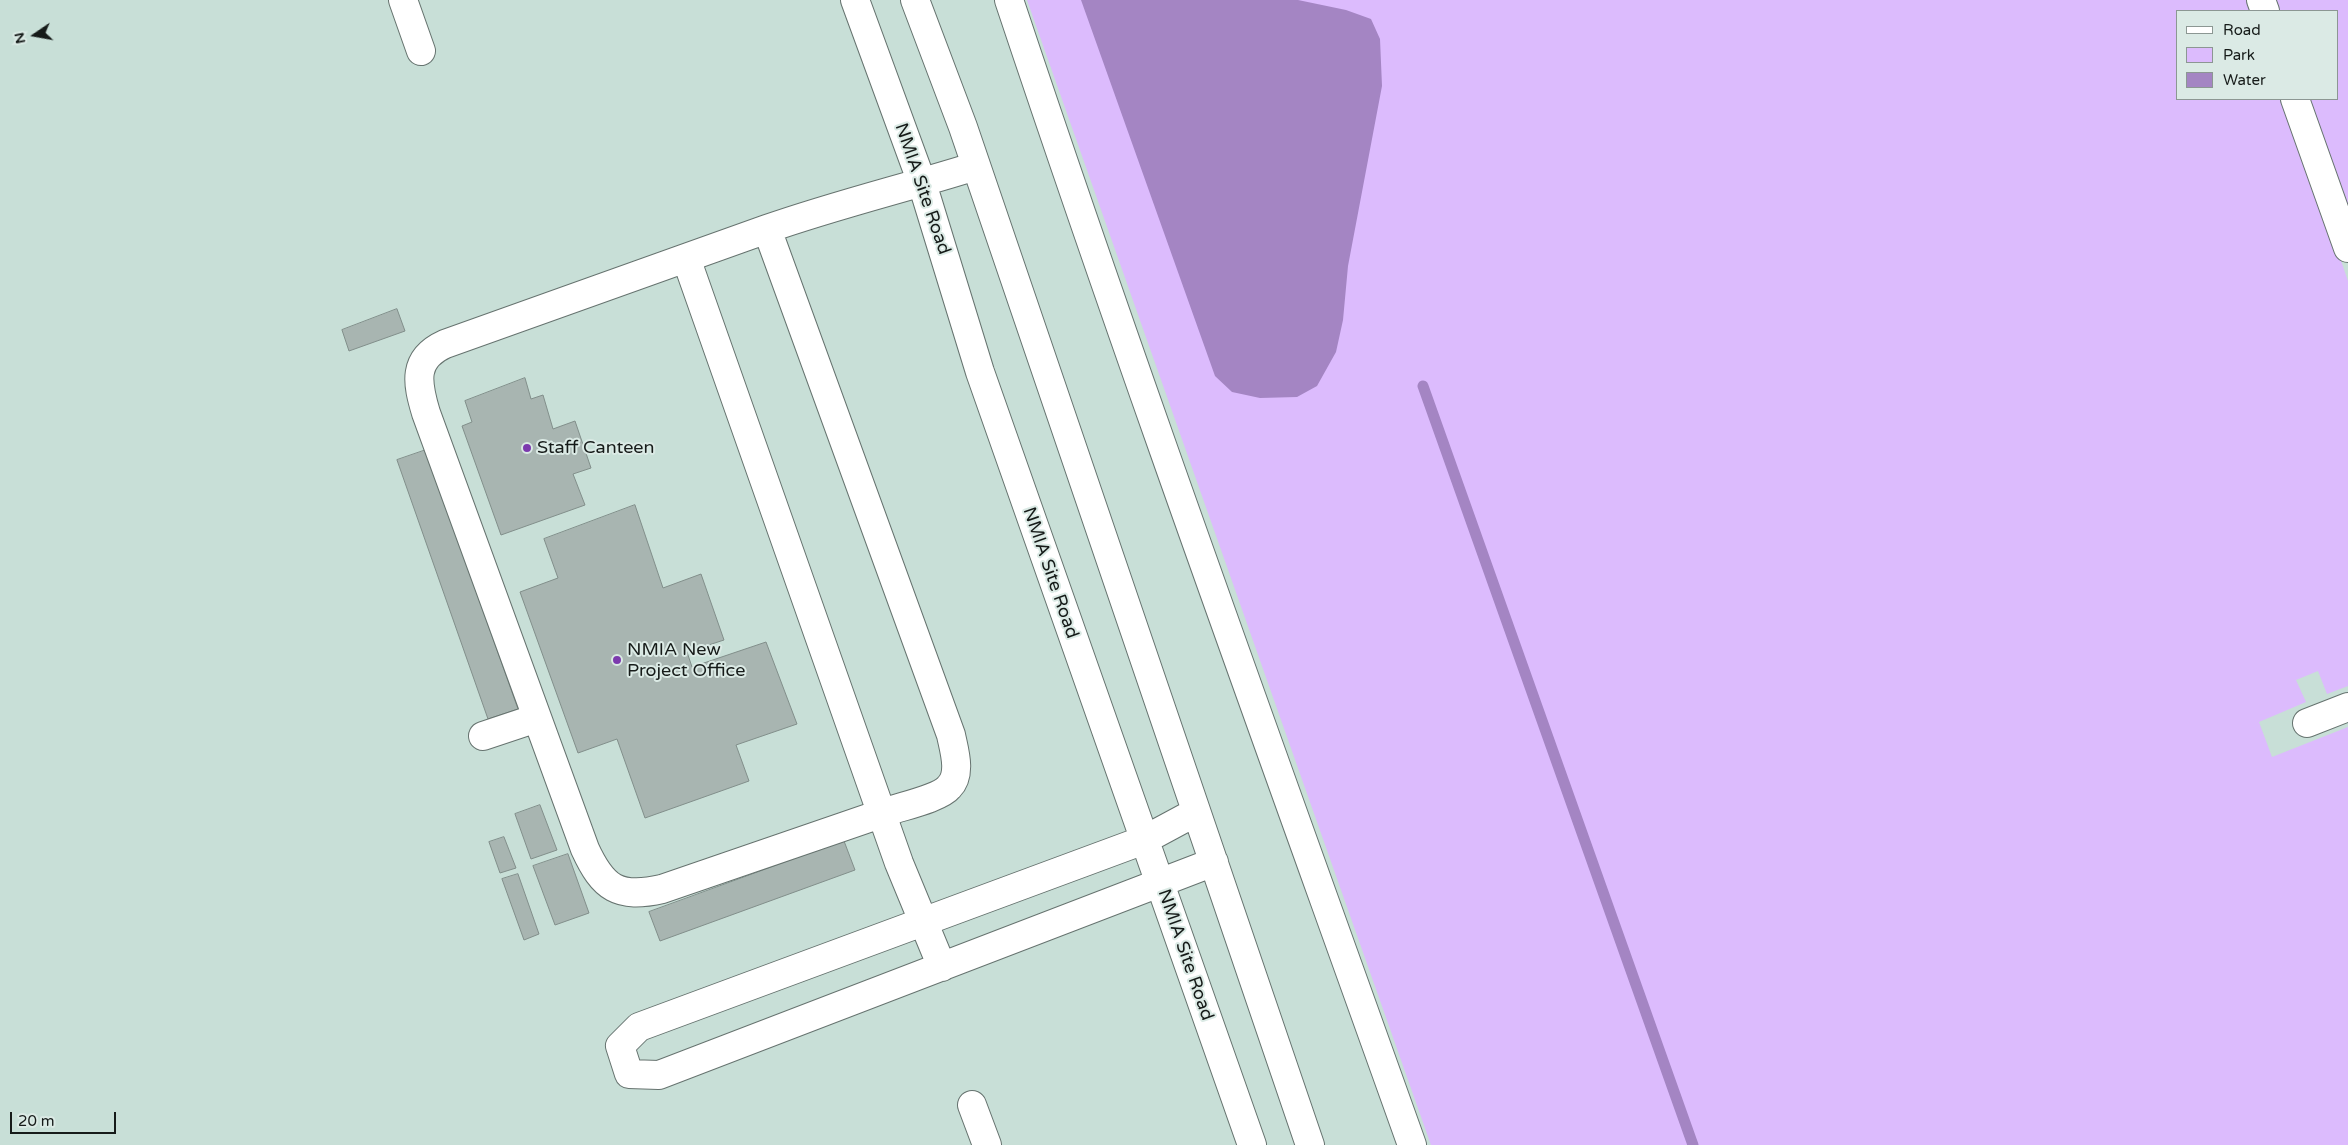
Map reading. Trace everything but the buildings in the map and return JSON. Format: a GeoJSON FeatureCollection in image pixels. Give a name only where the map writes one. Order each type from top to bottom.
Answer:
{"type":"FeatureCollection","features":[{"type":"Feature","properties":{"kind":"street"},"geometry":{"type":"LineString","coordinates":[[403,0],[421,51]]}},
{"type":"Feature","properties":{"kind":"street","name":"NMIA Site Road"},"geometry":{"type":"LineString","coordinates":[[855,0],[922,183],[980,372],[1252,1145]]}},
{"type":"Feature","properties":{"kind":"street"},"geometry":{"type":"LineString","coordinates":[[915,0],[976,166],[1310,1145]]}},
{"type":"Feature","properties":{"kind":"street"},"geometry":{"type":"LineString","coordinates":[[1009,0],[1075,196],[1220,610],[1412,1145]]}},
{"type":"Feature","properties":{"kind":"street"},"geometry":{"type":"LineString","coordinates":[[2295,100],[2348,248]]}},
{"type":"Feature","properties":{"kind":"street"},"geometry":{"type":"LineString","coordinates":[[767,229],[951,736],[956,757],[955,776],[949,788],[881,813],[662,889],[641,894],[622,892],[606,884],[595,870],[585,849],[421,396],[418,379],[422,364],[431,350],[445,344],[820,210],[922,183],[976,166]]}},
{"type":"Feature","properties":{"kind":"street"},"geometry":{"type":"LineString","coordinates":[[686,258],[881,813],[942,967]]}},
{"type":"Feature","properties":{"kind":"street"},"geometry":{"type":"LineString","coordinates":[[2307,723],[2348,707]]}},
{"type":"Feature","properties":{"kind":"street"},"geometry":{"type":"LineString","coordinates":[[483,736],[537,718]]}},
{"type":"Feature","properties":{"kind":"street"},"geometry":{"type":"LineString","coordinates":[[1196,812],[1144,840],[639,1027],[620,1046],[630,1074],[659,1075],[1214,862]]}},
{"type":"Feature","properties":{"kind":"street"},"geometry":{"type":"LineString","coordinates":[[972,1105],[987,1145]]}},
{"type":"Feature","properties":{"kind":"shaded area"},"geometry":{"type":"Polygon","coordinates":[[[0,0],[2348,0],[2348,1145],[0,1145],[0,0]]]}},
{"type":"Feature","properties":{"kind":"green space"},"geometry":{"type":"Polygon","coordinates":[[[1027,0],[2250,0],[2254,10],[2176,10],[2176,100],[2285,100],[2348,281],[2348,686],[2327,694],[2318,671],[2296,680],[2306,702],[2259,722],[2272,757],[2348,727],[2348,1145],[1431,1145],[1027,0]]]}},
{"type":"Feature","properties":{"kind":"green space"},"geometry":{"type":"Polygon","coordinates":[[[2274,0],[2348,0],[2348,213],[2307,100],[2338,100],[2338,10],[2277,10],[2274,0]]]}},
{"type":"Feature","properties":{"kind":"water"},"geometry":{"type":"Polygon","coordinates":[[[1081,0],[1298,0],[1346,10],[1371,19],[1380,39],[1382,86],[1348,266],[1343,320],[1336,352],[1317,386],[1297,397],[1260,398],[1232,392],[1215,376],[1081,0]]]}},
{"type":"Feature","properties":{"kind":"waterway"},"geometry":{"type":"LineString","coordinates":[[1423,386],[1693,1145]]}},
{"type":"Feature","properties":{"kind":"place","name":"Staff Canteen"},"geometry":{"type":"Point","coordinates":[527,448]}},
{"type":"Feature","properties":{"kind":"place","name":"NMIA New Project Office"},"geometry":{"type":"Point","coordinates":[617,660]}}]}
